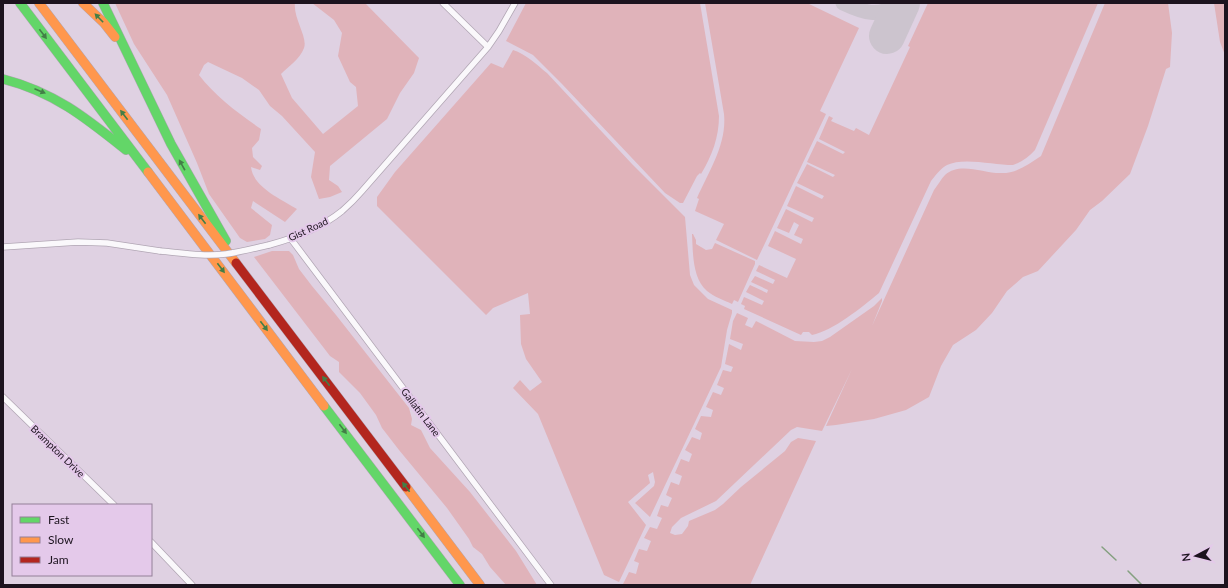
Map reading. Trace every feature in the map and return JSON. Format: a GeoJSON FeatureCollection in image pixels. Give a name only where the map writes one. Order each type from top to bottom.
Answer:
{"type":"FeatureCollection","features":[{"type":"Feature","properties":{"kind":"highway"},"geometry":{"type":"LineString","coordinates":[[20,3],[460,585]]}},
{"type":"Feature","properties":{"kind":"highway"},"geometry":{"type":"LineString","coordinates":[[39,3],[480,585]]}},
{"type":"Feature","properties":{"kind":"highway"},"geometry":{"type":"LineString","coordinates":[[83,3],[104,23],[128,57]]}},
{"type":"Feature","properties":{"kind":"highway"},"geometry":{"type":"LineString","coordinates":[[103,3],[180,162],[243,272]]}},
{"type":"Feature","properties":{"kind":"highway"},"geometry":{"type":"LineString","coordinates":[[3,79],[21,83],[39,90],[67,104],[138,159]]}},
{"type":"Feature","properties":{"kind":"street"},"geometry":{"type":"LineString","coordinates":[[443,3],[488,47]]}},
{"type":"Feature","properties":{"kind":"street","name":"Gist Road"},"geometry":{"type":"LineString","coordinates":[[3,247],[78,242],[100,243],[195,255],[225,254],[246,251],[291,239],[321,225],[342,211],[362,191],[488,47],[515,3]]}},
{"type":"Feature","properties":{"kind":"street","name":"Gallatin Lane"},"geometry":{"type":"LineString","coordinates":[[291,239],[551,585]]}},
{"type":"Feature","properties":{"kind":"street","name":"Brampton Drive"},"geometry":{"type":"LineString","coordinates":[[3,397],[113,504]]}},
{"type":"Feature","properties":{"kind":"street"},"geometry":{"type":"LineString","coordinates":[[152,543],[192,585]]}},
{"type":"Feature","properties":{"kind":"shaded area"},"geometry":{"type":"Polygon","coordinates":[[[115,3],[295,3],[296,15],[305,44],[297,59],[281,74],[292,98],[323,134],[358,106],[356,87],[350,82],[338,56],[342,33],[334,20],[312,3],[365,3],[419,58],[414,73],[400,93],[387,119],[330,166],[329,180],[338,186],[342,192],[330,197],[319,199],[311,177],[315,152],[282,116],[270,106],[259,90],[242,78],[208,62],[204,65],[199,75],[205,83],[228,104],[261,129],[259,140],[252,148],[253,157],[262,166],[260,170],[251,167],[257,181],[276,197],[297,209],[285,222],[253,201],[251,208],[272,225],[270,235],[265,239],[247,242],[240,238],[209,194],[167,95],[134,44],[115,3]]]}},
{"type":"Feature","properties":{"kind":"shaded area"},"geometry":{"type":"Polygon","coordinates":[[[526,3],[700,3],[719,116],[719,124],[714,146],[708,160],[701,174],[700,173],[697,176],[683,203],[680,203],[665,193],[533,55],[506,41],[526,3]]]}},
{"type":"Feature","properties":{"kind":"shaded area"},"geometry":{"type":"Polygon","coordinates":[[[705,3],[807,3],[859,28],[820,111],[826,114],[757,260],[716,240],[724,224],[695,211],[699,199],[697,198],[720,147],[724,125],[724,114],[705,3]]]}},
{"type":"Feature","properties":{"kind":"shaded area"},"geometry":{"type":"Polygon","coordinates":[[[928,3],[1098,3],[1035,150],[1025,159],[1013,165],[970,161],[947,165],[940,170],[931,181],[879,293],[838,324],[820,333],[812,335],[809,332],[803,332],[801,335],[744,309],[745,306],[741,304],[744,297],[762,305],[764,301],[746,292],[750,285],[767,293],[768,290],[751,282],[755,276],[773,284],[775,280],[756,271],[759,265],[787,278],[796,259],[768,246],[775,231],[801,244],[803,239],[794,235],[799,225],[794,222],[789,233],[777,228],[786,209],[812,222],[814,218],[787,206],[796,186],[822,199],[824,196],[797,183],[807,164],[833,177],[835,175],[807,162],[817,141],[843,154],[845,152],[819,139],[829,116],[833,118],[831,121],[854,131],[856,128],[869,135],[910,47],[908,46],[928,3]]]}},
{"type":"Feature","properties":{"kind":"shaded area"},"geometry":{"type":"Polygon","coordinates":[[[1105,3],[1168,3],[1172,33],[1170,67],[1166,69],[1148,126],[1130,174],[1102,201],[1090,210],[1076,230],[1038,271],[1023,277],[1007,291],[992,313],[976,330],[953,345],[941,366],[929,397],[906,410],[874,419],[826,426],[852,369],[822,431],[797,427],[791,430],[716,501],[681,518],[672,527],[670,533],[675,535],[682,534],[688,526],[689,521],[715,510],[723,504],[741,487],[785,451],[791,442],[798,438],[816,441],[750,585],[624,585],[623,584],[629,572],[636,574],[639,563],[634,561],[639,549],[647,551],[651,541],[644,538],[650,527],[657,529],[662,518],[657,516],[661,505],[668,507],[672,498],[666,495],[671,482],[679,485],[682,476],[675,473],[681,459],[689,462],[692,454],[685,450],[692,437],[700,440],[702,433],[695,429],[701,416],[711,417],[713,410],[706,407],[713,392],[721,395],[724,388],[717,385],[723,370],[731,372],[733,367],[725,364],[729,344],[741,350],[743,344],[730,339],[733,321],[737,313],[748,318],[745,325],[752,328],[756,321],[795,341],[814,342],[822,341],[830,337],[874,306],[882,298],[872,326],[934,190],[942,178],[951,171],[965,168],[995,173],[1007,173],[1023,168],[1041,156],[1105,3]]]}},
{"type":"Feature","properties":{"kind":"shaded area"},"geometry":{"type":"Polygon","coordinates":[[[1214,3],[1225,3],[1225,55],[1220,42],[1214,3]]]}},
{"type":"Feature","properties":{"kind":"shaded area"},"geometry":{"type":"Polygon","coordinates":[[[513,50],[527,57],[547,73],[632,164],[685,217],[690,275],[694,285],[708,299],[732,310],[721,367],[650,517],[635,503],[654,486],[655,482],[653,472],[648,475],[650,483],[628,502],[646,525],[619,582],[604,575],[538,414],[513,388],[520,380],[530,391],[542,382],[526,359],[521,344],[520,315],[530,314],[528,293],[493,308],[486,315],[377,206],[377,197],[395,172],[491,63],[503,68],[513,50]]]}},
{"type":"Feature","properties":{"kind":"shaded area"},"geometry":{"type":"Polygon","coordinates":[[[692,234],[696,240],[696,244],[706,250],[712,249],[715,243],[755,261],[738,302],[734,300],[732,304],[710,293],[702,286],[698,279],[694,264],[692,234]]]}},
{"type":"Feature","properties":{"kind":"shaded area"},"geometry":{"type":"Polygon","coordinates":[[[272,251],[289,251],[293,255],[299,269],[409,408],[412,419],[411,425],[421,430],[430,448],[470,492],[516,551],[537,585],[506,585],[490,567],[482,554],[473,547],[447,508],[382,428],[376,415],[360,393],[339,372],[339,362],[330,356],[254,257],[272,251]]]}},
{"type":"Feature","properties":{"kind":"waterway"},"geometry":{"type":"LineString","coordinates":[[1102,547],[1116,560]]}},
{"type":"Feature","properties":{"kind":"waterway"},"geometry":{"type":"LineString","coordinates":[[1128,571],[1142,585]]}},
{"type":"Feature","properties":{"kind":"taxiway"},"geometry":{"type":"LineString","coordinates":[[843,3],[857,9],[871,12],[884,11],[898,3]]}},
{"type":"Feature","properties":{"kind":"runway"},"geometry":{"type":"LineString","coordinates":[[887,36],[902,3]]}},
{"type":"Feature","properties":{"kind":"traffic: fast"},"geometry":{"type":"LineString","coordinates":[[20,3],[148,172]]}},
{"type":"Feature","properties":{"kind":"traffic: fast"},"geometry":{"type":"LineString","coordinates":[[103,3],[171,144],[226,241]]}},
{"type":"Feature","properties":{"kind":"traffic: fast"},"geometry":{"type":"LineString","coordinates":[[3,79],[38,91],[69,107],[126,150]]}},
{"type":"Feature","properties":{"kind":"traffic: fast"},"geometry":{"type":"LineString","coordinates":[[324,406],[460,585]]}},
{"type":"Feature","properties":{"kind":"traffic: slow"},"geometry":{"type":"LineString","coordinates":[[39,3],[236,263]]}},
{"type":"Feature","properties":{"kind":"traffic: slow"},"geometry":{"type":"LineString","coordinates":[[83,3],[104,23],[115,37]]}},
{"type":"Feature","properties":{"kind":"traffic: slow"},"geometry":{"type":"LineString","coordinates":[[148,172],[324,406]]}},
{"type":"Feature","properties":{"kind":"traffic: slow"},"geometry":{"type":"LineString","coordinates":[[406,487],[480,585]]}},
{"type":"Feature","properties":{"kind":"traffic: jam"},"geometry":{"type":"LineString","coordinates":[[236,263],[406,487]]}}]}
